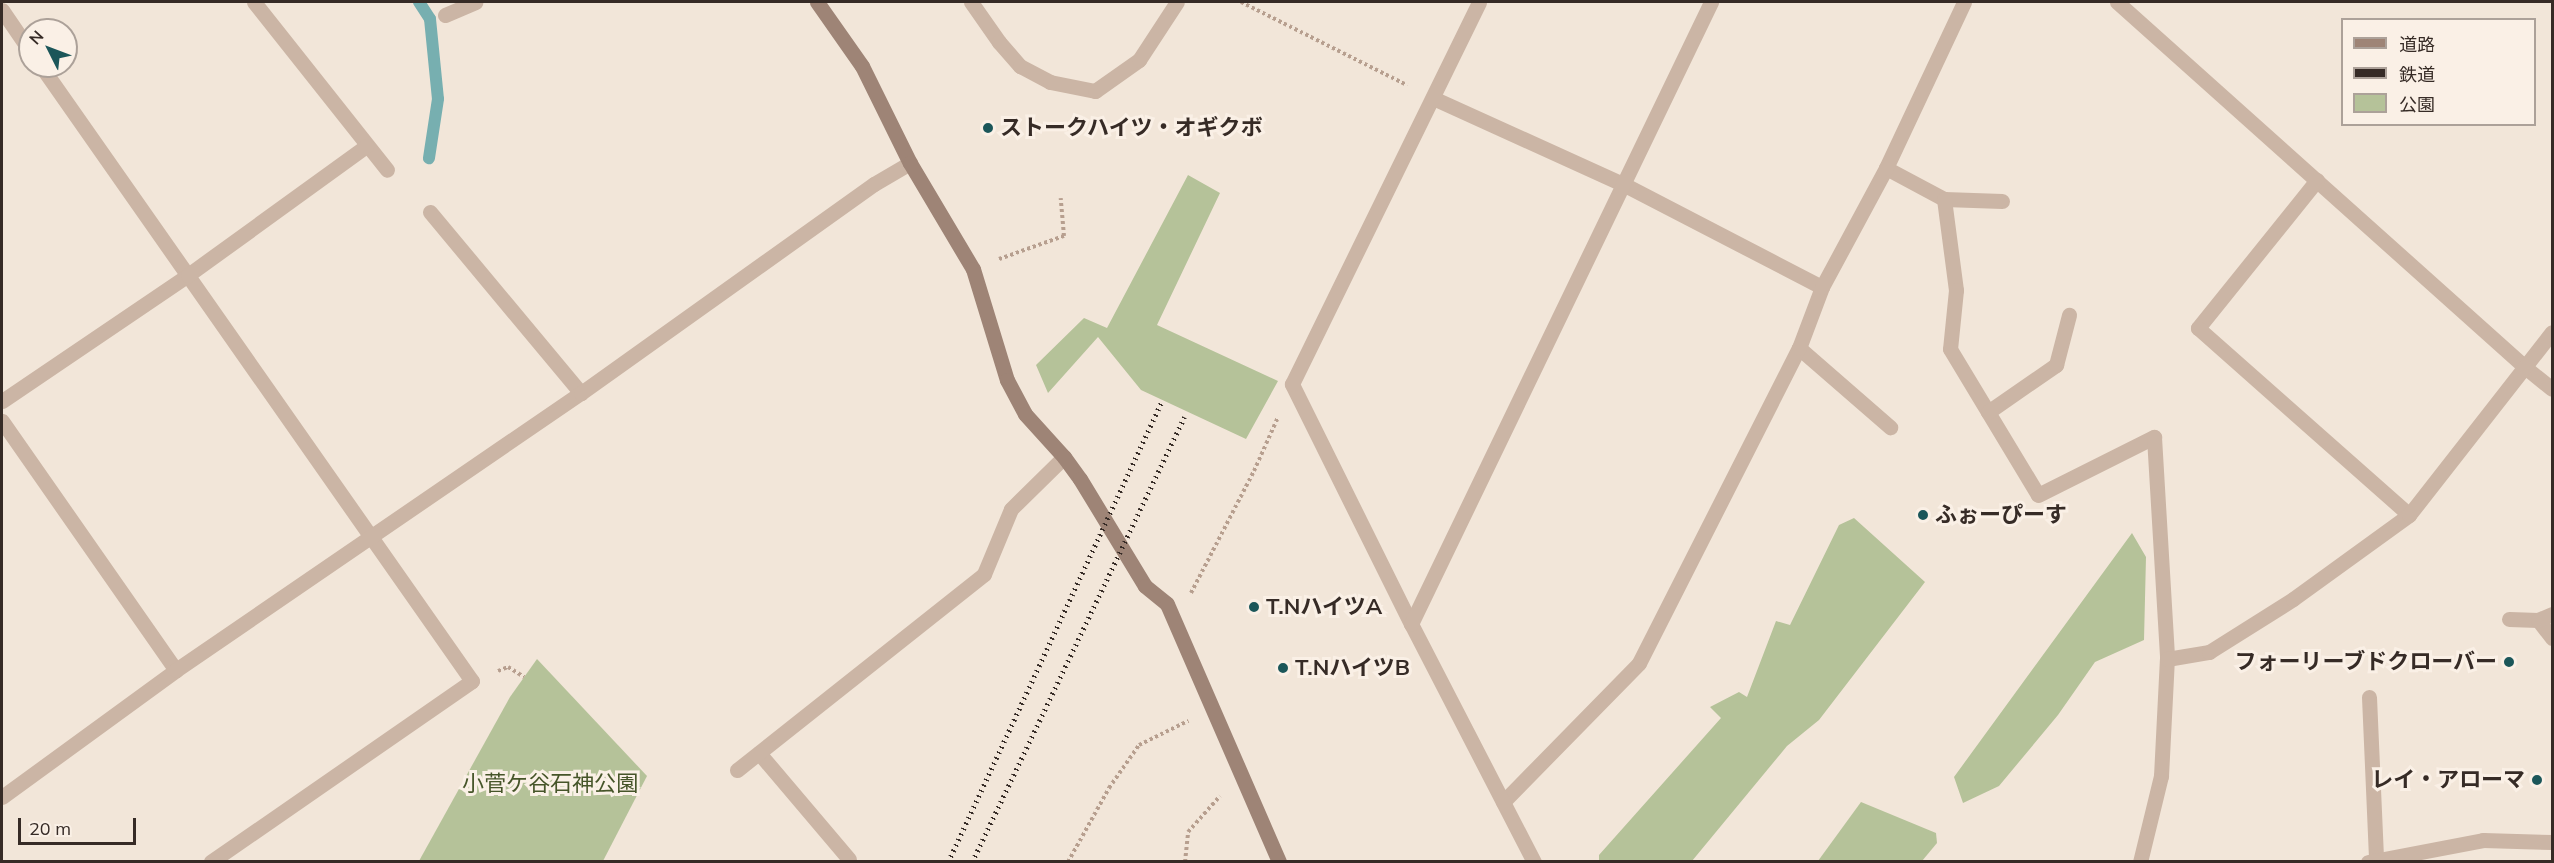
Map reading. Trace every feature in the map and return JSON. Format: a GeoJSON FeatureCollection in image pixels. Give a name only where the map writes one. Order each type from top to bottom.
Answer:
{"type":"FeatureCollection","features":[{"type":"Feature","properties":{"kind":"street"},"geometry":{"type":"LineString","coordinates":[[14,2],[2,10],[18,33]]}},
{"type":"Feature","properties":{"kind":"street"},"geometry":{"type":"LineString","coordinates":[[254,2],[387,170]]}},
{"type":"Feature","properties":{"kind":"street"},"geometry":{"type":"LineString","coordinates":[[445,15],[475,2]]}},
{"type":"Feature","properties":{"kind":"street"},"geometry":{"type":"LineString","coordinates":[[817,2],[862,66],[910,164],[973,269],[1007,380],[1025,414],[1064,457],[1145,586],[1167,604],[1279,861]]}},
{"type":"Feature","properties":{"kind":"street"},"geometry":{"type":"LineString","coordinates":[[972,2],[999,42],[1020,66],[1050,82],[1095,91],[1139,60],[1177,2]]}},
{"type":"Feature","properties":{"kind":"street"},"geometry":{"type":"LineString","coordinates":[[1479,2],[1292,384],[1411,624],[1534,861]]}},
{"type":"Feature","properties":{"kind":"street"},"geometry":{"type":"LineString","coordinates":[[1411,624],[1712,2]]}},
{"type":"Feature","properties":{"kind":"street"},"geometry":{"type":"LineString","coordinates":[[1503,802],[1639,663],[1799,348],[1822,287],[1886,168],[1964,2]]}},
{"type":"Feature","properties":{"kind":"street"},"geometry":{"type":"LineString","coordinates":[[2117,2],[2526,368],[2553,389]]}},
{"type":"Feature","properties":{"kind":"street"},"geometry":{"type":"LineString","coordinates":[[49,78],[472,681],[211,861]]}},
{"type":"Feature","properties":{"kind":"street"},"geometry":{"type":"LineString","coordinates":[[1433,98],[1623,184],[1822,287]]}},
{"type":"Feature","properties":{"kind":"street"},"geometry":{"type":"LineString","coordinates":[[2,401],[188,275],[366,146]]}},
{"type":"Feature","properties":{"kind":"street"},"geometry":{"type":"LineString","coordinates":[[2,797],[176,670],[581,393],[874,184],[910,164]]}},
{"type":"Feature","properties":{"kind":"street"},"geometry":{"type":"LineString","coordinates":[[1886,168],[1944,199],[2002,201]]}},
{"type":"Feature","properties":{"kind":"street"},"geometry":{"type":"LineString","coordinates":[[2317,180],[2198,328],[2409,515]]}},
{"type":"Feature","properties":{"kind":"street"},"geometry":{"type":"LineString","coordinates":[[1944,199],[1956,290],[1950,349],[2038,495],[2154,436],[2167,659],[2161,776],[2140,861]]}},
{"type":"Feature","properties":{"kind":"street"},"geometry":{"type":"LineString","coordinates":[[430,212],[581,393]]}},
{"type":"Feature","properties":{"kind":"street"},"geometry":{"type":"LineString","coordinates":[[1988,412],[2056,365],[2069,315]]}},
{"type":"Feature","properties":{"kind":"street"},"geometry":{"type":"LineString","coordinates":[[2167,659],[2209,652],[2293,599],[2409,515],[2553,332]]}},
{"type":"Feature","properties":{"kind":"street"},"geometry":{"type":"LineString","coordinates":[[1799,348],[1890,427]]}},
{"type":"Feature","properties":{"kind":"street"},"geometry":{"type":"LineString","coordinates":[[2,421],[176,670]]}},
{"type":"Feature","properties":{"kind":"street"},"geometry":{"type":"LineString","coordinates":[[738,770],[984,574],[1011,509],[1064,457]]}},
{"type":"Feature","properties":{"kind":"street"},"geometry":{"type":"LineString","coordinates":[[2510,619],[2545,617],[2553,638]]}},
{"type":"Feature","properties":{"kind":"street"},"geometry":{"type":"LineString","coordinates":[[2369,696],[2372,861],[2483,840],[2553,842]]}},
{"type":"Feature","properties":{"kind":"street"},"geometry":{"type":"LineString","coordinates":[[759,753],[849,859]]}},
{"type":"Feature","properties":{"kind":"path"},"geometry":{"type":"LineString","coordinates":[[1241,2],[1433,98]]}},
{"type":"Feature","properties":{"kind":"path"},"geometry":{"type":"LineString","coordinates":[[973,269],[1064,236],[1061,198]]}},
{"type":"Feature","properties":{"kind":"path"},"geometry":{"type":"LineString","coordinates":[[1176,623],[1254,471],[1292,384]]}},
{"type":"Feature","properties":{"kind":"path"},"geometry":{"type":"LineString","coordinates":[[1068,861],[1109,788],[1139,745],[1190,721]]}},
{"type":"Feature","properties":{"kind":"path"},"geometry":{"type":"LineString","coordinates":[[1185,861],[1188,832],[1222,793]]}},
{"type":"Feature","properties":{"kind":"green space"},"geometry":{"type":"Polygon","coordinates":[[[1188,175],[1220,193],[1157,325],[1278,381],[1246,439],[1141,390],[1098,337],[1048,393],[1036,365],[1084,318],[1107,328],[1188,175]]]}},
{"type":"Feature","properties":{"kind":"green space"},"geometry":{"type":"Polygon","coordinates":[[[1854,518],[1925,582],[1819,720],[1787,746],[1692,861],[1599,861],[1599,855],[1721,718],[1710,707],[1739,692],[1747,697],[1776,621],[1790,625],[1839,525],[1854,518]]]}},
{"type":"Feature","properties":{"kind":"green space"},"geometry":{"type":"Polygon","coordinates":[[[2132,533],[2146,557],[2144,640],[2095,662],[2058,715],[1999,786],[1963,803],[1954,777],[2132,533]]]}},
{"type":"Feature","properties":{"kind":"green space","name":"小菅ケ谷石神公園"},"geometry":{"type":"Polygon","coordinates":[[[537,659],[647,776],[603,861],[419,861],[510,697],[537,659]]]}},
{"type":"Feature","properties":{"kind":"green space"},"geometry":{"type":"Polygon","coordinates":[[[1861,802],[1936,833],[1937,843],[1922,861],[1818,861],[1861,802]]]}},
{"type":"Feature","properties":{"kind":"waterway"},"geometry":{"type":"LineString","coordinates":[[419,2],[430,19],[438,99],[429,158]]}},
{"type":"Feature","properties":{"kind":"railway"},"geometry":{"type":"LineString","coordinates":[[948,862],[1161,403]]}},
{"type":"Feature","properties":{"kind":"railway"},"geometry":{"type":"LineString","coordinates":[[972,862],[1184,417]]}},
{"type":"Feature","properties":{"kind":"place","name":"ストークハイツ・オギクボ"},"geometry":{"type":"Point","coordinates":[988,128]}},
{"type":"Feature","properties":{"kind":"place","name":"ふぉーぴーす"},"geometry":{"type":"Point","coordinates":[1923,515]}},
{"type":"Feature","properties":{"kind":"place","name":"T.NハイツA"},"geometry":{"type":"Point","coordinates":[1254,607]}},
{"type":"Feature","properties":{"kind":"place","name":"フォーリーブドクローバー"},"geometry":{"type":"Point","coordinates":[2509,662]}},
{"type":"Feature","properties":{"kind":"place","name":"T.NハイツB"},"geometry":{"type":"Point","coordinates":[1283,668]}},
{"type":"Feature","properties":{"kind":"place","name":"レイ・アローマ"},"geometry":{"type":"Point","coordinates":[2537,780]}}]}
